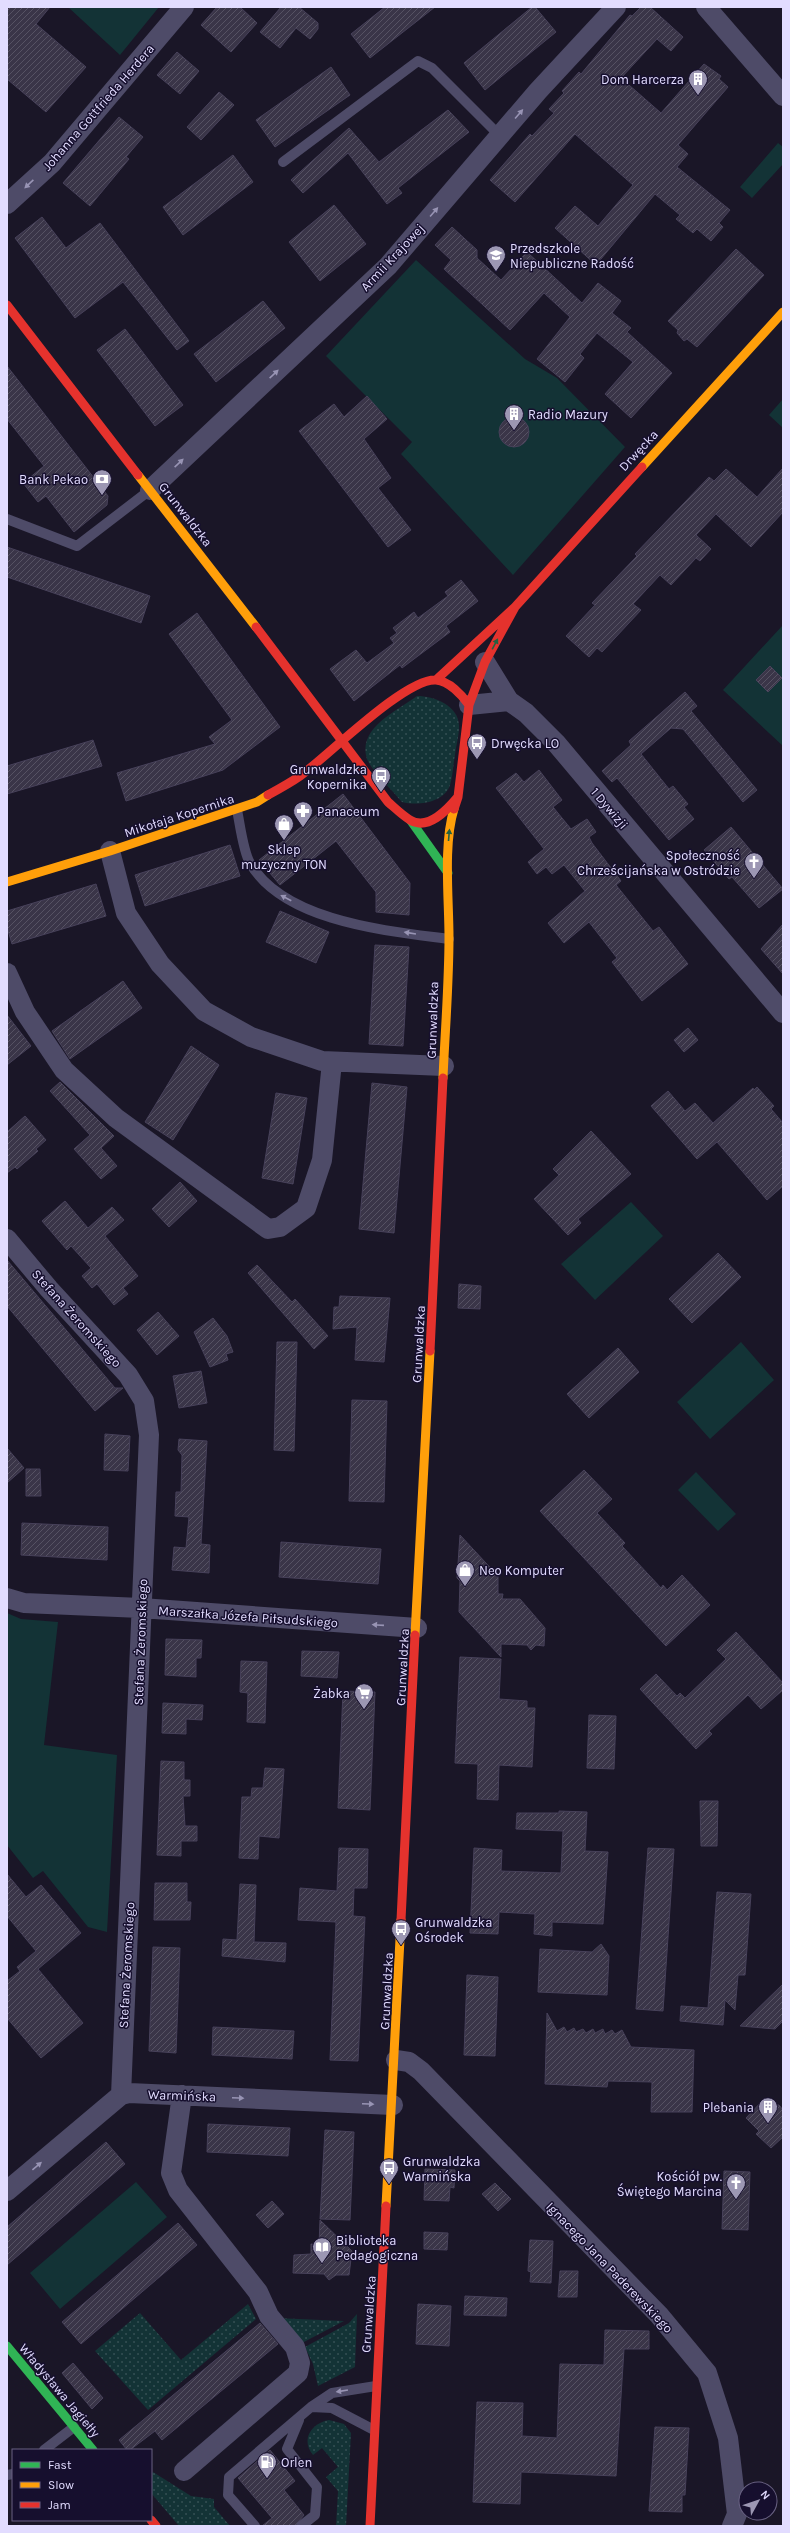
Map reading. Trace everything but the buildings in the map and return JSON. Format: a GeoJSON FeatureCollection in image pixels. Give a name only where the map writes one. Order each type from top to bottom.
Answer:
{"type":"FeatureCollection","features":[{"type":"Feature","properties":{"kind":"street","name":"Johanna Gottfrieda Herdera"},"geometry":{"type":"LineString","coordinates":[[7,204],[52,163],[184,7]]}},
{"type":"Feature","properties":{"kind":"street","name":"Armii Krajowej"},"geometry":{"type":"LineString","coordinates":[[150,490],[388,266],[500,136],[616,7]]}},
{"type":"Feature","properties":{"kind":"street"},"geometry":{"type":"LineString","coordinates":[[706,7],[783,96]]}},
{"type":"Feature","properties":{"kind":"street","name":"Grunwaldzka"},"geometry":{"type":"LineString","coordinates":[[7,305],[343,740]]}},
{"type":"Feature","properties":{"kind":"street","name":"Drwęcka"},"geometry":{"type":"LineString","coordinates":[[436,680],[515,608],[783,312]]}},
{"type":"Feature","properties":{"kind":"street","name":"Drwęcka"},"geometry":{"type":"LineString","coordinates":[[469,705],[485,662],[515,608]]}},
{"type":"Feature","properties":{"kind":"street","name":"1 Dywizji"},"geometry":{"type":"LineString","coordinates":[[485,662],[509,701],[526,712],[556,743],[783,1014]]}},
{"type":"Feature","properties":{"kind":"street"},"geometry":{"type":"LineString","coordinates":[[436,680],[461,694],[469,705],[458,797],[450,822],[448,873],[411,821],[388,802],[343,740],[400,695],[420,683],[436,680]]}},
{"type":"Feature","properties":{"kind":"street"},"geometry":{"type":"LineString","coordinates":[[469,705],[509,701]]}},
{"type":"Feature","properties":{"kind":"street","name":"Mikołaja Kopernika"},"geometry":{"type":"LineString","coordinates":[[7,882],[110,851],[237,810],[257,802],[300,776],[343,740]]}},
{"type":"Feature","properties":{"kind":"street"},"geometry":{"type":"LineString","coordinates":[[411,821],[433,820],[446,812],[458,797]]}},
{"type":"Feature","properties":{"kind":"street"},"geometry":{"type":"LineString","coordinates":[[110,851],[126,913],[160,964],[204,1012],[251,1037],[322,1061],[444,1066]]}},
{"type":"Feature","properties":{"kind":"street","name":"Grunwaldzka"},"geometry":{"type":"LineString","coordinates":[[370,2526],[376,2386],[396,2060],[444,1066],[449,939],[448,873]]}},
{"type":"Feature","properties":{"kind":"street"},"geometry":{"type":"LineString","coordinates":[[7,973],[25,1012],[64,1070],[116,1118],[268,1229],[280,1227],[306,1208],[322,1160],[332,1062]]}},
{"type":"Feature","properties":{"kind":"street","name":"Stefana Żeromskiego"},"geometry":{"type":"LineString","coordinates":[[7,1239],[49,1289],[128,1374],[144,1401],[148,1435],[121,2095]]}},
{"type":"Feature","properties":{"kind":"street","name":"Marszałka Józefa Piłsudskiego"},"geometry":{"type":"LineString","coordinates":[[7,1598],[24,1602],[141,1608],[417,1628]]}},
{"type":"Feature","properties":{"kind":"street","name":"Ignacego Jana Paderewskiego"},"geometry":{"type":"LineString","coordinates":[[396,2060],[409,2062],[421,2071],[659,2315],[707,2373],[728,2438],[737,2514],[732,2526]]}},
{"type":"Feature","properties":{"kind":"street","name":"Warmińska"},"geometry":{"type":"LineString","coordinates":[[121,2095],[129,2093],[393,2105]]}},
{"type":"Feature","properties":{"kind":"street"},"geometry":{"type":"LineString","coordinates":[[7,2191],[121,2095]]}},
{"type":"Feature","properties":{"kind":"street"},"geometry":{"type":"LineString","coordinates":[[182,2095],[171,2173],[178,2190],[258,2292],[270,2316],[295,2348],[300,2363],[298,2373],[184,2471]]}},
{"type":"Feature","properties":{"kind":"street","name":"Władysława Jagiełły"},"geometry":{"type":"LineString","coordinates":[[7,2346],[10,2358],[74,2427],[92,2449]]}},
{"type":"Feature","properties":{"kind":"lane"},"geometry":{"type":"LineString","coordinates":[[283,162],[418,61],[425,63],[432,68],[500,136]]}},
{"type":"Feature","properties":{"kind":"lane"},"geometry":{"type":"LineString","coordinates":[[7,519],[77,546],[150,490]]}},
{"type":"Feature","properties":{"kind":"lane"},"geometry":{"type":"LineString","coordinates":[[237,810],[250,863],[274,892],[305,908],[363,926],[449,939]]}},
{"type":"Feature","properties":{"kind":"lane"},"geometry":{"type":"LineString","coordinates":[[255,2526],[228,2495],[229,2476],[302,2414],[332,2393],[376,2386]]}},
{"type":"Feature","properties":{"kind":"lane"},"geometry":{"type":"LineString","coordinates":[[311,2407],[332,2408],[374,2430]]}},
{"type":"Feature","properties":{"kind":"lane"},"geometry":{"type":"LineString","coordinates":[[301,2526],[315,2515],[317,2487],[287,2449],[302,2414]]}},
{"type":"Feature","properties":{"kind":"lane"},"geometry":{"type":"LineString","coordinates":[[45,2449],[74,2427]]}},
{"type":"Feature","properties":{"kind":"green space"},"geometry":{"type":"Polygon","coordinates":[[[68,7],[159,7],[120,55],[68,7]]]}},
{"type":"Feature","properties":{"kind":"green space"},"geometry":{"type":"Polygon","coordinates":[[[778,143],[783,147],[783,164],[752,198],[740,187],[778,143]]]}},
{"type":"Feature","properties":{"kind":"green space"},"geometry":{"type":"Polygon","coordinates":[[[416,260],[525,359],[557,378],[625,447],[513,575],[401,454],[412,442],[326,356],[416,260]]]}},
{"type":"Feature","properties":{"kind":"green space"},"geometry":{"type":"Polygon","coordinates":[[[783,399],[783,428],[769,415],[783,399]]]}},
{"type":"Feature","properties":{"kind":"green space"},"geometry":{"type":"Polygon","coordinates":[[[783,625],[783,746],[723,690],[783,625]]]}},
{"type":"Feature","properties":{"kind":"green space"},"geometry":{"type":"Polygon","coordinates":[[[417,696],[424,696],[438,700],[451,708],[458,720],[459,734],[452,778],[447,791],[442,796],[430,802],[415,804],[402,802],[383,781],[369,764],[365,748],[373,729],[390,714],[417,696]]]}},
{"type":"Feature","properties":{"kind":"green space"},"geometry":{"type":"Polygon","coordinates":[[[631,1202],[663,1236],[595,1300],[561,1264],[631,1202]]]}},
{"type":"Feature","properties":{"kind":"green space"},"geometry":{"type":"Polygon","coordinates":[[[741,1342],[774,1380],[710,1439],[677,1402],[741,1342]]]}},
{"type":"Feature","properties":{"kind":"green space"},"geometry":{"type":"Polygon","coordinates":[[[696,1472],[736,1514],[718,1531],[678,1490],[696,1472]]]}},
{"type":"Feature","properties":{"kind":"green space"},"geometry":{"type":"Polygon","coordinates":[[[7,1613],[21,1619],[58,1622],[44,1745],[117,1755],[107,1932],[88,1927],[43,1871],[33,1878],[7,1845],[7,1613]]]}},
{"type":"Feature","properties":{"kind":"green space"},"geometry":{"type":"Polygon","coordinates":[[[136,2182],[167,2217],[60,2309],[30,2273],[136,2182]]]}},
{"type":"Feature","properties":{"kind":"green space"},"geometry":{"type":"Polygon","coordinates":[[[248,2304],[256,2319],[148,2410],[95,2351],[140,2313],[181,2360],[248,2304]]]}},
{"type":"Feature","properties":{"kind":"green space"},"geometry":{"type":"Polygon","coordinates":[[[357,2314],[355,2367],[318,2386],[313,2364],[305,2347],[349,2323],[357,2314]]]}},
{"type":"Feature","properties":{"kind":"green space"},"geometry":{"type":"Polygon","coordinates":[[[276,2318],[344,2321],[302,2343],[276,2318]]]}},
{"type":"Feature","properties":{"kind":"green space"},"geometry":{"type":"Polygon","coordinates":[[[329,2420],[344,2424],[351,2433],[346,2526],[336,2526],[338,2491],[326,2477],[338,2467],[322,2448],[313,2455],[309,2449],[308,2443],[308,2438],[313,2428],[318,2424],[329,2420]]]}},
{"type":"Feature","properties":{"kind":"green space"},"geometry":{"type":"Polygon","coordinates":[[[153,2472],[191,2496],[214,2499],[214,2507],[230,2526],[179,2526],[152,2494],[153,2472]]]}},
{"type":"Feature","properties":{"kind":"traffic: fast"},"geometry":{"type":"LineString","coordinates":[[411,821],[448,873]]}},
{"type":"Feature","properties":{"kind":"traffic: fast"},"geometry":{"type":"LineString","coordinates":[[7,2346],[92,2449]]}},
{"type":"Feature","properties":{"kind":"traffic: slow"},"geometry":{"type":"LineString","coordinates":[[642,467],[783,312]]}},
{"type":"Feature","properties":{"kind":"traffic: slow"},"geometry":{"type":"LineString","coordinates":[[138,475],[256,627]]}},
{"type":"Feature","properties":{"kind":"traffic: slow"},"geometry":{"type":"LineString","coordinates":[[7,882],[110,851],[257,802],[268,795]]}},
{"type":"Feature","properties":{"kind":"traffic: slow"},"geometry":{"type":"LineString","coordinates":[[443,1078],[449,955],[447,872],[449,838],[454,809]]}},
{"type":"Feature","properties":{"kind":"traffic: slow"},"geometry":{"type":"LineString","coordinates":[[415,1635],[430,1351]]}},
{"type":"Feature","properties":{"kind":"traffic: slow"},"geometry":{"type":"LineString","coordinates":[[386,2206],[401,1920]]}},
{"type":"Feature","properties":{"kind":"traffic: jam"},"geometry":{"type":"LineString","coordinates":[[7,305],[138,475]]}},
{"type":"Feature","properties":{"kind":"traffic: jam"},"geometry":{"type":"LineString","coordinates":[[436,680],[515,607],[642,467]]}},
{"type":"Feature","properties":{"kind":"traffic: jam"},"geometry":{"type":"LineString","coordinates":[[454,809],[458,797],[469,705],[485,662],[515,607]]}},
{"type":"Feature","properties":{"kind":"traffic: jam"},"geometry":{"type":"LineString","coordinates":[[256,627],[388,802],[410,820],[417,823],[424,823],[436,818],[457,798]]}},
{"type":"Feature","properties":{"kind":"traffic: jam"},"geometry":{"type":"LineString","coordinates":[[268,795],[300,776],[386,704],[405,691],[422,683],[436,680],[446,683],[459,693],[469,705]]}},
{"type":"Feature","properties":{"kind":"traffic: jam"},"geometry":{"type":"LineString","coordinates":[[430,1351],[443,1078]]}},
{"type":"Feature","properties":{"kind":"traffic: jam"},"geometry":{"type":"LineString","coordinates":[[401,1920],[415,1635]]}},
{"type":"Feature","properties":{"kind":"traffic: jam"},"geometry":{"type":"LineString","coordinates":[[370,2526],[386,2206]]}},
{"type":"Feature","properties":{"kind":"traffic: jam"},"geometry":{"type":"LineString","coordinates":[[152,2521],[156,2526]]}},
{"type":"Feature","properties":{"kind":"place","name":"Dom Harcerza"},"geometry":{"type":"Point","coordinates":[698,96]}},
{"type":"Feature","properties":{"kind":"place","name":"Przedszkole Niepubliczne Radość"},"geometry":{"type":"Point","coordinates":[496,272]}},
{"type":"Feature","properties":{"kind":"place","name":"Radio Mazury"},"geometry":{"type":"Point","coordinates":[514,431]}},
{"type":"Feature","properties":{"kind":"place","name":"Bank Pekao"},"geometry":{"type":"Point","coordinates":[102,496]}},
{"type":"Feature","properties":{"kind":"place","name":"Drwęcka LO"},"geometry":{"type":"Point","coordinates":[477,760]}},
{"type":"Feature","properties":{"kind":"place","name":"Grunwaldzka Kopernika"},"geometry":{"type":"Point","coordinates":[381,793]}},
{"type":"Feature","properties":{"kind":"place","name":"Panaceum"},"geometry":{"type":"Point","coordinates":[303,828]}},
{"type":"Feature","properties":{"kind":"place","name":"Sklep muzyczny TON"},"geometry":{"type":"Point","coordinates":[284,841]}},
{"type":"Feature","properties":{"kind":"place","name":"Społeczność Chrześcijańska w Ostródzie"},"geometry":{"type":"Point","coordinates":[754,879]}},
{"type":"Feature","properties":{"kind":"place","name":"Neo Komputer"},"geometry":{"type":"Point","coordinates":[465,1587]}},
{"type":"Feature","properties":{"kind":"place","name":"Żabka"},"geometry":{"type":"Point","coordinates":[364,1710]}},
{"type":"Feature","properties":{"kind":"place","name":"Grunwaldzka Ośrodek"},"geometry":{"type":"Point","coordinates":[401,1946]}},
{"type":"Feature","properties":{"kind":"place","name":"Plebania"},"geometry":{"type":"Point","coordinates":[768,2124]}},
{"type":"Feature","properties":{"kind":"place","name":"Grunwaldzka Warmińska"},"geometry":{"type":"Point","coordinates":[389,2185]}},
{"type":"Feature","properties":{"kind":"place","name":"Kościół pw. Świętego Marcina"},"geometry":{"type":"Point","coordinates":[736,2200]}},
{"type":"Feature","properties":{"kind":"place","name":"Biblioteka Pedagogiczna"},"geometry":{"type":"Point","coordinates":[322,2264]}},
{"type":"Feature","properties":{"kind":"place","name":"Orlen"},"geometry":{"type":"Point","coordinates":[267,2479]}}]}
